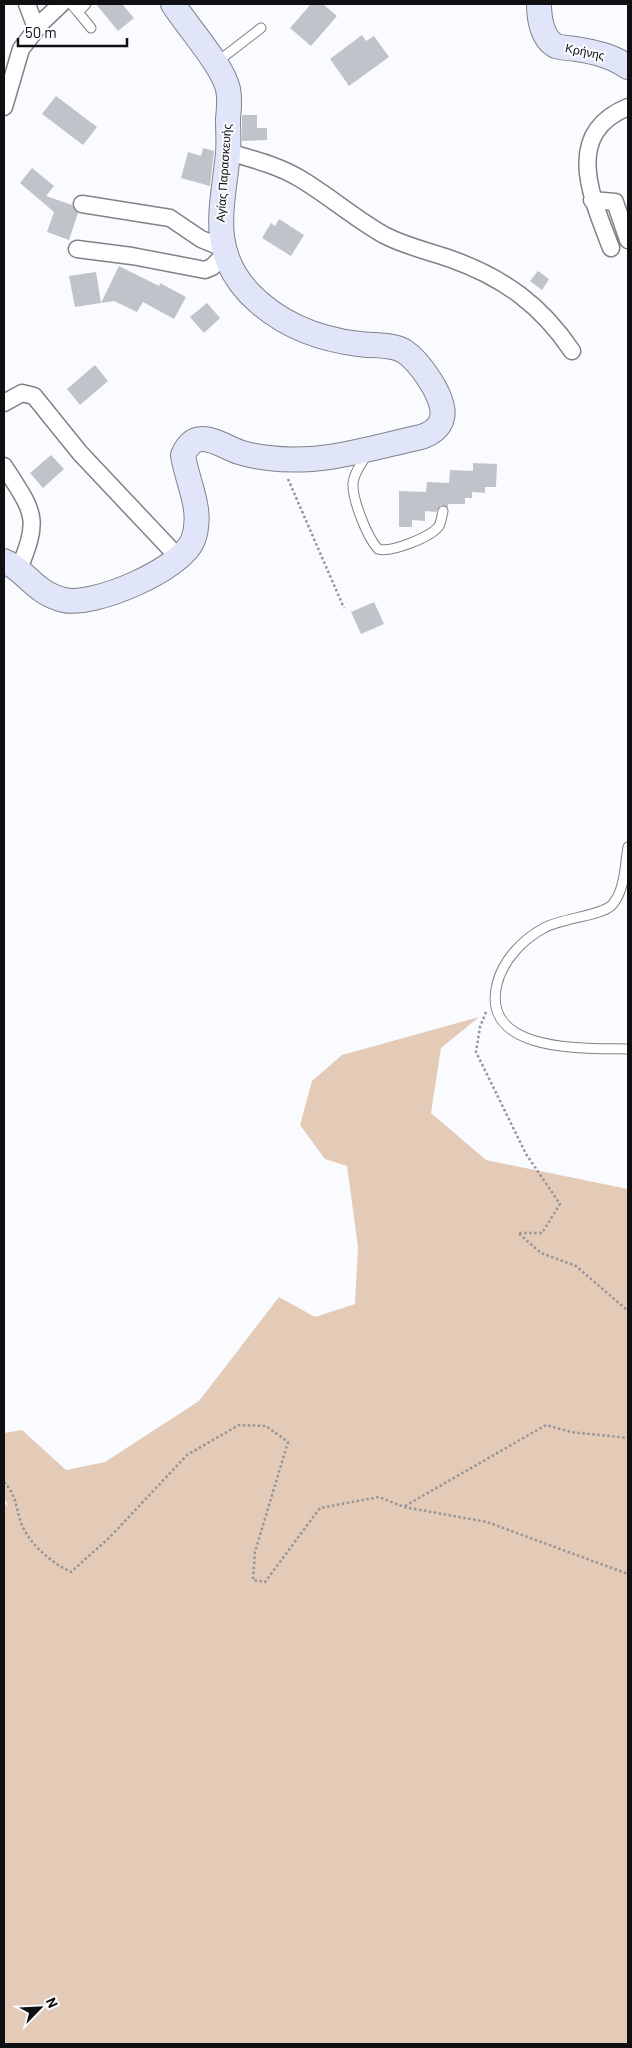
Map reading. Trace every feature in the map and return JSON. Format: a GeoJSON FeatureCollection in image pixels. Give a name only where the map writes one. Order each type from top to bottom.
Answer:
{"type":"FeatureCollection","features":[{"type":"Feature","properties":{"kind":"street"},"geometry":{"type":"LineString","coordinates":[[27,4],[36,28]]}},
{"type":"Feature","properties":{"kind":"street"},"geometry":{"type":"LineString","coordinates":[[4,107],[21,49],[36,28],[62,4]]}},
{"type":"Feature","properties":{"kind":"street","name":"Αγίας Παρασκευής"},"geometry":{"type":"LineString","coordinates":[[11,566],[41,591],[65,600],[79,602],[112,592],[140,580],[179,558],[193,540],[196,523],[197,506],[183,454],[193,441],[202,439],[247,454],[285,460],[336,457],[426,435],[440,423],[442,406],[435,390],[420,366],[410,356],[396,348],[324,339],[291,325],[250,294],[239,280],[224,251],[220,219],[228,152],[229,93],[224,77],[173,4]]}},
{"type":"Feature","properties":{"kind":"street","name":"Κρήνης"},"geometry":{"type":"LineString","coordinates":[[539,4],[539,18],[543,30],[549,40],[556,46],[606,56],[628,67]]}},
{"type":"Feature","properties":{"kind":"street"},"geometry":{"type":"LineString","coordinates":[[611,248],[592,200],[586,155],[591,136],[603,122],[628,107]]}},
{"type":"Feature","properties":{"kind":"street"},"geometry":{"type":"LineString","coordinates":[[228,152],[265,162],[298,177],[400,244],[453,260],[486,274],[530,301],[555,325],[572,351]]}},
{"type":"Feature","properties":{"kind":"street"},"geometry":{"type":"LineString","coordinates":[[592,200],[615,202],[628,240]]}},
{"type":"Feature","properties":{"kind":"street"},"geometry":{"type":"LineString","coordinates":[[77,249],[132,256],[206,270],[212,267],[224,251],[201,239],[170,218],[82,204]]}},
{"type":"Feature","properties":{"kind":"street"},"geometry":{"type":"LineString","coordinates":[[4,403],[22,392],[34,396],[80,453],[179,558]]}},
{"type":"Feature","properties":{"kind":"street"},"geometry":{"type":"LineString","coordinates":[[4,466],[28,502],[33,518],[29,540],[11,566]]}},
{"type":"Feature","properties":{"kind":"lane"},"geometry":{"type":"LineString","coordinates":[[71,4],[91,28]]}},
{"type":"Feature","properties":{"kind":"lane"},"geometry":{"type":"LineString","coordinates":[[78,12],[86,4]]}},
{"type":"Feature","properties":{"kind":"lane"},"geometry":{"type":"LineString","coordinates":[[214,64],[261,28]]}},
{"type":"Feature","properties":{"kind":"lane"},"geometry":{"type":"LineString","coordinates":[[370,450],[355,474],[353,482],[354,493],[368,534],[378,549],[390,550],[398,548],[430,533],[440,525],[443,511]]}},
{"type":"Feature","properties":{"kind":"lane"},"geometry":{"type":"LineString","coordinates":[[628,847],[621,886],[611,906],[598,912],[568,918],[545,928],[524,941],[509,957],[499,975],[495,990],[495,1000],[499,1014],[509,1027],[533,1041],[566,1048],[628,1049]]}},
{"type":"Feature","properties":{"kind":"path"},"geometry":{"type":"LineString","coordinates":[[285,460],[288,482],[344,608]]}},
{"type":"Feature","properties":{"kind":"path"},"geometry":{"type":"LineString","coordinates":[[495,990],[480,1027],[476,1052],[526,1154],[560,1204],[542,1233],[518,1233],[542,1252],[576,1266],[628,1311]]}},
{"type":"Feature","properties":{"kind":"path"},"geometry":{"type":"LineString","coordinates":[[4,1482],[15,1497],[21,1522],[38,1548],[58,1566],[70,1572],[109,1538],[187,1455],[239,1425],[266,1426],[288,1442],[255,1552],[254,1580],[265,1582],[320,1508],[379,1497],[404,1507],[487,1522],[628,1574]]}},
{"type":"Feature","properties":{"kind":"path"},"geometry":{"type":"LineString","coordinates":[[404,1507],[546,1425],[571,1432],[628,1438]]}},
{"type":"Feature","properties":{"kind":"shaded area"},"geometry":{"type":"Polygon","coordinates":[[[479,1017],[441,1048],[431,1113],[486,1160],[628,1189],[628,2044],[4,2044],[4,1503],[8,1506],[4,1498],[4,1433],[22,1430],[66,1470],[105,1462],[199,1401],[279,1297],[315,1317],[355,1304],[358,1247],[347,1166],[325,1159],[300,1125],[312,1081],[342,1055],[479,1017]]]}},
{"type":"Feature","properties":{"kind":"building"},"geometry":{"type":"Polygon","coordinates":[[[96,4],[122,4],[134,18],[118,31],[96,4]]]}},
{"type":"Feature","properties":{"kind":"building"},"geometry":{"type":"Polygon","coordinates":[[[311,4],[323,4],[337,16],[311,46],[290,28],[311,4]]]}},
{"type":"Feature","properties":{"kind":"building"},"geometry":{"type":"Polygon","coordinates":[[[362,35],[366,41],[374,36],[389,57],[349,86],[330,59],[362,35]]]}},
{"type":"Feature","properties":{"kind":"building"},"geometry":{"type":"Polygon","coordinates":[[[56,96],[97,127],[83,145],[42,114],[56,96]]]}},
{"type":"Feature","properties":{"kind":"building"},"geometry":{"type":"Polygon","coordinates":[[[242,115],[257,115],[257,128],[267,128],[267,140],[242,141],[242,115]]]}},
{"type":"Feature","properties":{"kind":"building"},"geometry":{"type":"Polygon","coordinates":[[[203,148],[214,151],[210,186],[181,178],[188,152],[201,156],[203,148]]]}},
{"type":"Feature","properties":{"kind":"building"},"geometry":{"type":"Polygon","coordinates":[[[32,168],[54,186],[46,196],[72,205],[78,213],[69,240],[47,232],[54,212],[20,183],[32,168]]]}},
{"type":"Feature","properties":{"kind":"building"},"geometry":{"type":"Polygon","coordinates":[[[279,219],[304,235],[291,256],[262,238],[271,223],[275,226],[279,219]]]}},
{"type":"Feature","properties":{"kind":"building"},"geometry":{"type":"Polygon","coordinates":[[[119,266],[159,286],[160,283],[186,297],[174,319],[143,302],[137,312],[114,301],[101,303],[119,266]]]}},
{"type":"Feature","properties":{"kind":"building"},"geometry":{"type":"Polygon","coordinates":[[[538,271],[549,279],[542,290],[530,281],[538,271]]]}},
{"type":"Feature","properties":{"kind":"building"},"geometry":{"type":"Polygon","coordinates":[[[96,272],[101,303],[75,307],[69,276],[96,272]]]}},
{"type":"Feature","properties":{"kind":"building"},"geometry":{"type":"Polygon","coordinates":[[[207,303],[220,318],[204,333],[190,317],[207,303]]]}},
{"type":"Feature","properties":{"kind":"building"},"geometry":{"type":"Polygon","coordinates":[[[95,365],[108,381],[80,405],[67,389],[95,365]]]}},
{"type":"Feature","properties":{"kind":"building"},"geometry":{"type":"Polygon","coordinates":[[[51,455],[64,469],[43,488],[30,473],[51,455]]]}},
{"type":"Feature","properties":{"kind":"building"},"geometry":{"type":"Polygon","coordinates":[[[473,463],[497,464],[496,487],[485,487],[485,493],[472,492],[472,498],[465,498],[465,504],[448,504],[448,508],[441,505],[436,512],[425,511],[425,521],[412,520],[412,527],[399,527],[399,491],[426,492],[427,482],[449,483],[450,470],[473,471],[473,463]]]}},
{"type":"Feature","properties":{"kind":"building"},"geometry":{"type":"Polygon","coordinates":[[[374,602],[384,624],[361,634],[351,612],[374,602]]]}}]}
